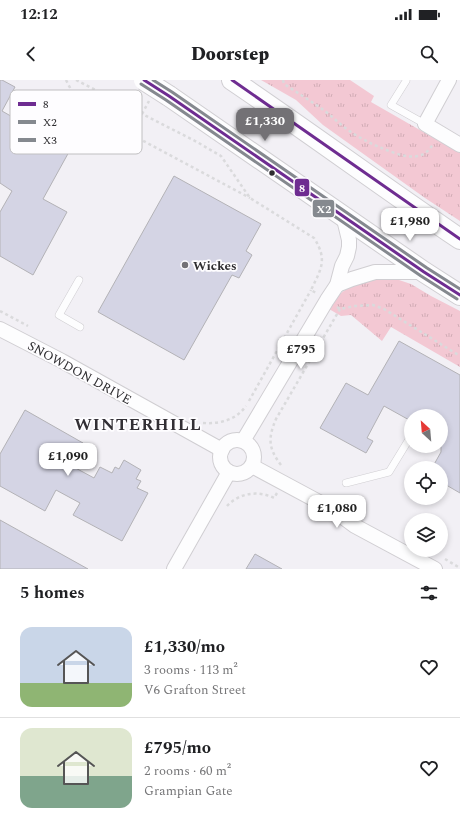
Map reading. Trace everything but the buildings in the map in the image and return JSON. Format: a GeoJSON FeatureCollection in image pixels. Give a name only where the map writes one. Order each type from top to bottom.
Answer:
{"type":"FeatureCollection","features":[{"type":"Feature","properties":{"kind":"street"},"geometry":{"type":"LineString","coordinates":[[144,80],[343,215],[424,272],[460,295]]}},
{"type":"Feature","properties":{"kind":"street"},"geometry":{"type":"LineString","coordinates":[[232,80],[460,239]]}},
{"type":"Feature","properties":{"kind":"street"},"geometry":{"type":"LineString","coordinates":[[449,80],[424,124],[460,145]]}},
{"type":"Feature","properties":{"kind":"street"},"geometry":{"type":"LineString","coordinates":[[242,441],[337,285],[349,247],[349,240],[343,215]]}},
{"type":"Feature","properties":{"kind":"street"},"geometry":{"type":"LineString","coordinates":[[337,285],[375,272],[424,272]]}},
{"type":"Feature","properties":{"kind":"street","name":"SNOWDON DRIVE"},"geometry":{"type":"LineString","coordinates":[[0,329],[62,361],[222,450]]}},
{"type":"Feature","properties":{"kind":"street"},"geometry":{"type":"LineString","coordinates":[[235,441],[242,441],[248,444],[254,453],[252,466],[248,471],[240,474],[229,472],[222,466],[220,460],[222,450],[227,444],[235,441]]}},
{"type":"Feature","properties":{"kind":"street"},"geometry":{"type":"LineString","coordinates":[[252,466],[332,509],[355,526],[435,569]]}},
{"type":"Feature","properties":{"kind":"street"},"geometry":{"type":"LineString","coordinates":[[174,569],[229,472]]}},
{"type":"Feature","properties":{"kind":"lane"},"geometry":{"type":"LineString","coordinates":[[406,81],[391,106],[424,124]]}},
{"type":"Feature","properties":{"kind":"lane"},"geometry":{"type":"LineString","coordinates":[[79,280],[59,315],[80,327]]}},
{"type":"Feature","properties":{"kind":"lane"},"geometry":{"type":"LineString","coordinates":[[346,483],[389,472],[404,447]]}},
{"type":"Feature","properties":{"kind":"path"},"geometry":{"type":"LineString","coordinates":[[66,80],[71,90]]}},
{"type":"Feature","properties":{"kind":"path"},"geometry":{"type":"LineString","coordinates":[[76,80],[96,90]]}},
{"type":"Feature","properties":{"kind":"path"},"geometry":{"type":"LineString","coordinates":[[283,80],[284,84],[326,112],[354,134],[367,142],[399,155],[409,157],[419,156],[425,153],[431,148],[439,133]]}},
{"type":"Feature","properties":{"kind":"path"},"geometry":{"type":"LineString","coordinates":[[142,114],[221,156],[250,198]]}},
{"type":"Feature","properties":{"kind":"path"},"geometry":{"type":"LineString","coordinates":[[142,140],[250,198],[308,234],[314,238],[319,247],[322,258],[322,267],[311,290],[243,410],[231,419],[222,422],[199,422]]}},
{"type":"Feature","properties":{"kind":"path"},"geometry":{"type":"LineString","coordinates":[[311,290],[340,309],[373,305],[384,309],[460,356]]}},
{"type":"Feature","properties":{"kind":"path"},"geometry":{"type":"LineString","coordinates":[[224,510],[229,503],[244,495],[254,493],[264,494],[274,498],[287,471],[280,465],[271,448],[270,437],[272,428],[340,309]]}},
{"type":"Feature","properties":{"kind":"path"},"geometry":{"type":"LineString","coordinates":[[0,311],[30,327]]}},
{"type":"Feature","properties":{"kind":"green space"},"geometry":{"type":"Polygon","coordinates":[[[261,80],[350,80],[374,96],[371,102],[460,153],[460,221],[425,198],[323,125],[296,100],[261,80]]]}},
{"type":"Feature","properties":{"kind":"green space"},"geometry":{"type":"Polygon","coordinates":[[[382,278],[396,279],[411,284],[460,311],[460,367],[391,327],[382,341],[351,315],[341,316],[329,309],[342,292],[353,286],[382,278]]]}},
{"type":"Feature","properties":{"kind":"transit line","name":"8"},"geometry":{"type":"LineString","coordinates":[[144,80],[424,272],[460,295]]}},
{"type":"Feature","properties":{"kind":"transit line","name":"X3"},"geometry":{"type":"LineString","coordinates":[[153,80],[427,268],[460,289]]}},
{"type":"Feature","properties":{"kind":"transit line","name":"8"},"geometry":{"type":"LineString","coordinates":[[232,80],[460,239]]}},
{"type":"Feature","properties":{"kind":"transit line","name":"X2"},"geometry":{"type":"LineString","coordinates":[[141,84],[421,276],[457,299]]}},
{"type":"Feature","properties":{"kind":"place","name":"Wickes"},"geometry":{"type":"Point","coordinates":[185,265]}},
{"type":"Feature","properties":{"kind":"district","name":"WINTERHILL"},"geometry":{"type":"Point","coordinates":[138,424]}}]}
